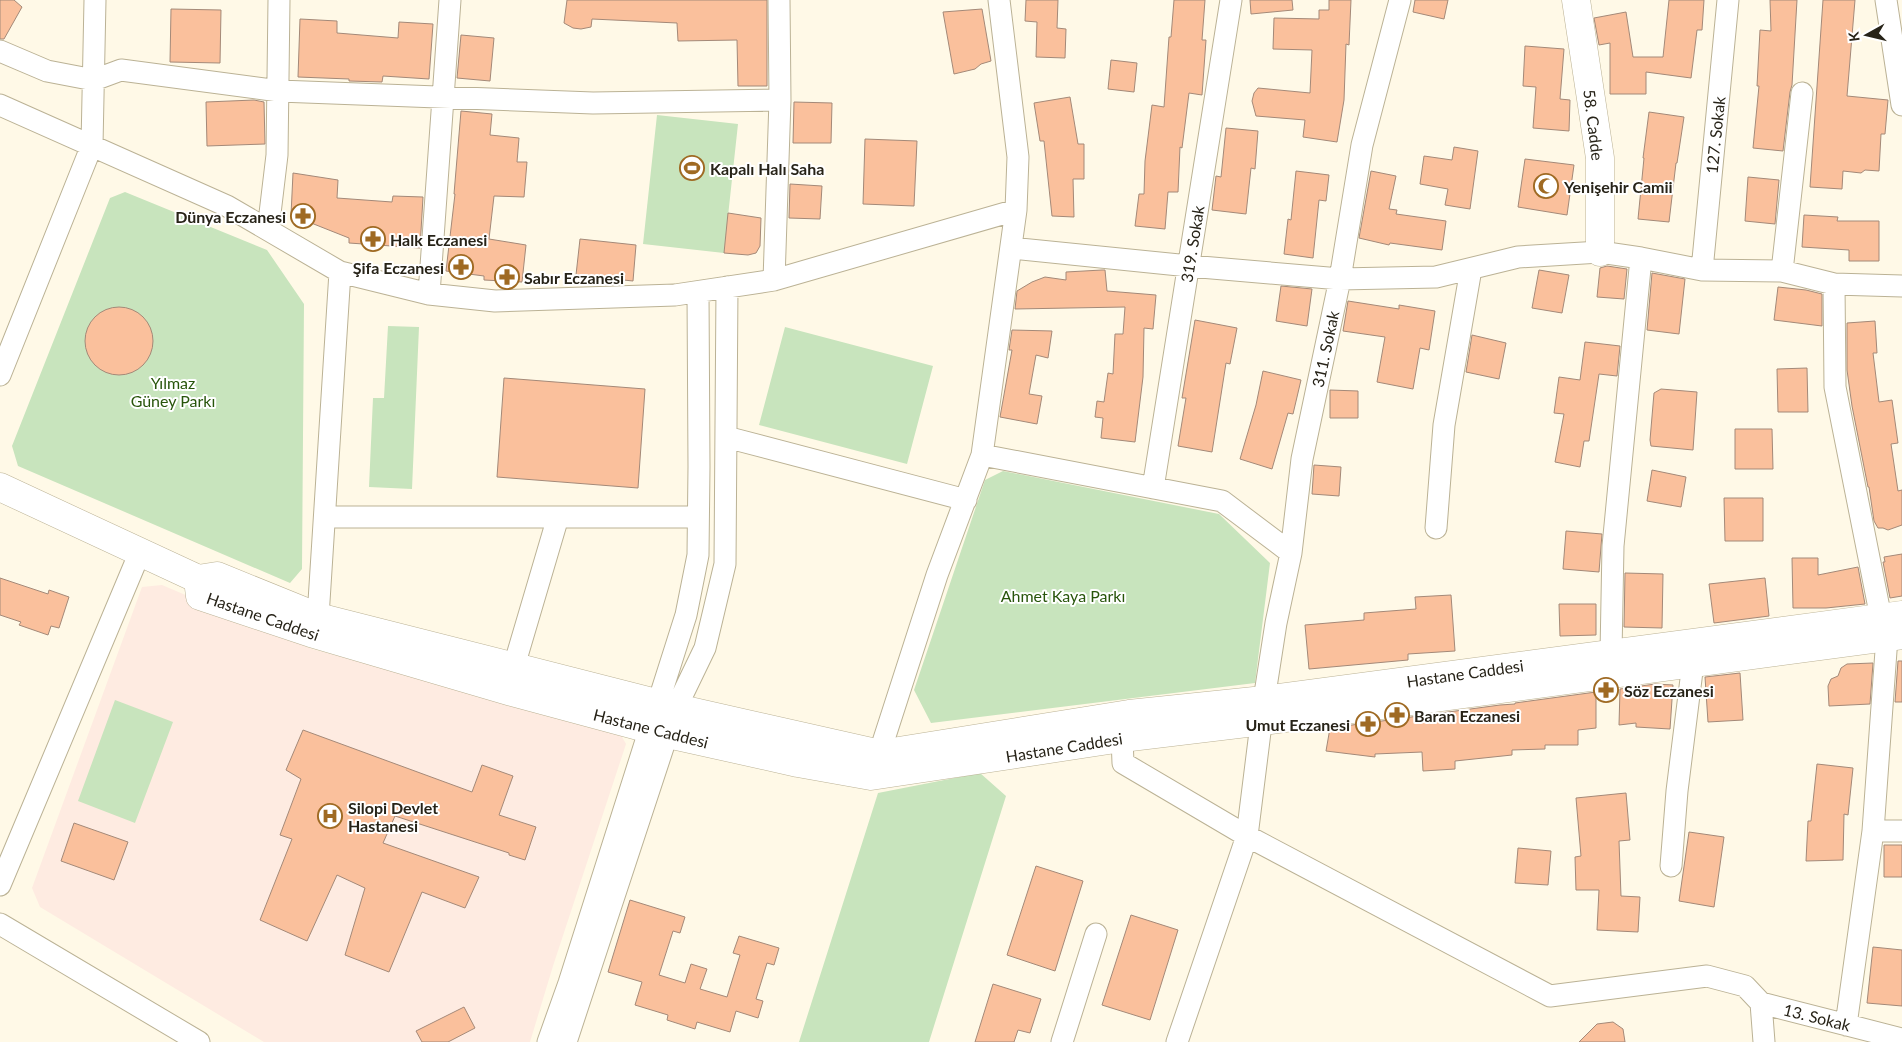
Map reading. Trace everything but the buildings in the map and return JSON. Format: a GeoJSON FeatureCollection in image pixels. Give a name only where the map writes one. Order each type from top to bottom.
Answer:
{"type":"FeatureCollection","features":[{"type":"Feature","properties":{"kind":"main road","name":"58. Cadde"},"geometry":{"type":"LineString","coordinates":[[1576,0],[1600,158],[1600,252]]}},
{"type":"Feature","properties":{"kind":"main road"},"geometry":{"type":"LineString","coordinates":[[0,487],[140,552]]}},
{"type":"Feature","properties":{"kind":"main road","name":"Hastane Caddesi"},"geometry":{"type":"LineString","coordinates":[[140,552],[198,579],[200,596],[314,625],[514,666],[668,706],[876,765]]}},
{"type":"Feature","properties":{"kind":"main road","name":"Hastane Caddesi"},"geometry":{"type":"LineString","coordinates":[[314,625],[512,692],[659,732],[798,763],[876,765],[1126,726],[1693,663],[1893,626]]}},
{"type":"Feature","properties":{"kind":"main road","name":"Hastane Caddesi"},"geometry":{"type":"LineString","coordinates":[[1263,710],[1611,653],[1893,626]]}},
{"type":"Feature","properties":{"kind":"street"},"geometry":{"type":"LineString","coordinates":[[0,375],[92,145],[95,0]]}},
{"type":"Feature","properties":{"kind":"street"},"geometry":{"type":"LineString","coordinates":[[268,230],[277,155],[280,0]]}},
{"type":"Feature","properties":{"kind":"street"},"geometry":{"type":"LineString","coordinates":[[429,294],[450,0]]}},
{"type":"Feature","properties":{"kind":"street"},"geometry":{"type":"LineString","coordinates":[[774,280],[780,100],[779,0]]}},
{"type":"Feature","properties":{"kind":"street"},"geometry":{"type":"LineString","coordinates":[[876,765],[937,575],[982,455],[1016,210],[1018,157],[998,0]]}},
{"type":"Feature","properties":{"kind":"street","name":"319. Sokak"},"geometry":{"type":"LineString","coordinates":[[1153,488],[1231,0]]}},
{"type":"Feature","properties":{"kind":"street","name":"311. Sokak"},"geometry":{"type":"LineString","coordinates":[[1177,1042],[1247,836],[1276,623],[1291,553],[1302,458],[1340,278],[1362,145],[1400,0]]}},
{"type":"Feature","properties":{"kind":"street","name":"127. Sokak"},"geometry":{"type":"LineString","coordinates":[[1702,270],[1728,0]]}},
{"type":"Feature","properties":{"kind":"street"},"geometry":{"type":"LineString","coordinates":[[1886,0],[1902,105]]}},
{"type":"Feature","properties":{"kind":"street"},"geometry":{"type":"LineString","coordinates":[[0,51],[46,71],[94,80],[121,70],[279,91],[593,103],[780,100]]}},
{"type":"Feature","properties":{"kind":"street"},"geometry":{"type":"LineString","coordinates":[[1782,271],[1802,93]]}},
{"type":"Feature","properties":{"kind":"street"},"geometry":{"type":"LineString","coordinates":[[0,105],[227,206],[340,272],[429,294],[495,301],[675,295],[774,280],[1016,210]]}},
{"type":"Feature","properties":{"kind":"street"},"geometry":{"type":"LineString","coordinates":[[1011,248],[1189,266],[1340,278],[1436,277],[1518,257],[1600,252],[1702,270],[1782,271],[1834,284],[1902,286]]}},
{"type":"Feature","properties":{"kind":"street"},"geometry":{"type":"LineString","coordinates":[[1611,653],[1613,546],[1642,258]]}},
{"type":"Feature","properties":{"kind":"street"},"geometry":{"type":"LineString","coordinates":[[1436,528],[1444,425],[1471,269]]}},
{"type":"Feature","properties":{"kind":"street"},"geometry":{"type":"LineString","coordinates":[[314,625],[325,516],[340,272]]}},
{"type":"Feature","properties":{"kind":"street"},"geometry":{"type":"LineString","coordinates":[[1834,284],[1835,387],[1893,626],[1873,832],[1846,1025]]}},
{"type":"Feature","properties":{"kind":"street"},"geometry":{"type":"LineString","coordinates":[[668,706],[705,648],[725,564],[727,287]]}},
{"type":"Feature","properties":{"kind":"street"},"geometry":{"type":"LineString","coordinates":[[548,1042],[668,706],[698,555],[698,292]]}},
{"type":"Feature","properties":{"kind":"street"},"geometry":{"type":"LineString","coordinates":[[726,438],[966,500]]}},
{"type":"Feature","properties":{"kind":"street"},"geometry":{"type":"LineString","coordinates":[[982,455],[1222,501],[1291,553]]}},
{"type":"Feature","properties":{"kind":"street"},"geometry":{"type":"LineString","coordinates":[[325,516],[698,517]]}},
{"type":"Feature","properties":{"kind":"street"},"geometry":{"type":"LineString","coordinates":[[514,666],[558,517]]}},
{"type":"Feature","properties":{"kind":"street"},"geometry":{"type":"LineString","coordinates":[[0,886],[140,552]]}},
{"type":"Feature","properties":{"kind":"street"},"geometry":{"type":"LineString","coordinates":[[1670,866],[1693,663]]}},
{"type":"Feature","properties":{"kind":"street"},"geometry":{"type":"LineString","coordinates":[[1126,726],[1123,763],[1247,836],[1550,996],[1706,976],[1745,986],[1761,1003],[1764,1042]]}},
{"type":"Feature","properties":{"kind":"street"},"geometry":{"type":"LineString","coordinates":[[566,1042],[659,732]]}},
{"type":"Feature","properties":{"kind":"street"},"geometry":{"type":"LineString","coordinates":[[1873,832],[1902,831]]}},
{"type":"Feature","properties":{"kind":"street"},"geometry":{"type":"LineString","coordinates":[[0,924],[198,1042]]}},
{"type":"Feature","properties":{"kind":"street"},"geometry":{"type":"LineString","coordinates":[[1062,1042],[1096,934]]}},
{"type":"Feature","properties":{"kind":"street","name":"13. Sokak"},"geometry":{"type":"LineString","coordinates":[[1761,1003],[1902,1039]]}},
{"type":"Feature","properties":{"kind":"shaded area","name":"Silopi Devlet Hastanesi"},"geometry":{"type":"Polygon","coordinates":[[[162,585],[312,649],[618,730],[626,744],[530,1042],[264,1042],[40,907],[32,888],[142,587],[162,585]]]}},
{"type":"Feature","properties":{"kind":"green space","name":"Kapalı Halı Saha"},"geometry":{"type":"Polygon","coordinates":[[[657,115],[738,124],[724,253],[643,244],[657,115]]]}},
{"type":"Feature","properties":{"kind":"green space","name":"Yılmaz Güney Parkı"},"geometry":{"type":"Polygon","coordinates":[[[125,192],[267,250],[304,304],[302,569],[290,583],[18,466],[12,446],[110,198],[125,192]]]}},
{"type":"Feature","properties":{"kind":"green space"},"geometry":{"type":"Polygon","coordinates":[[[388,326],[419,327],[412,489],[369,487],[373,398],[384,398],[388,326]]]}},
{"type":"Feature","properties":{"kind":"green space"},"geometry":{"type":"Polygon","coordinates":[[[785,327],[933,366],[907,464],[759,425],[785,327]]]}},
{"type":"Feature","properties":{"kind":"green space","name":"Ahmet Kaya Parkı"},"geometry":{"type":"Polygon","coordinates":[[[1003,471],[1219,514],[1270,563],[1255,683],[931,723],[914,690],[985,480],[1003,471]]]}},
{"type":"Feature","properties":{"kind":"green space"},"geometry":{"type":"Polygon","coordinates":[[[115,700],[173,722],[135,823],[78,801],[115,700]]]}},
{"type":"Feature","properties":{"kind":"green space"},"geometry":{"type":"Polygon","coordinates":[[[980,773],[1006,796],[929,1042],[799,1042],[878,793],[980,773]]]}},
{"type":"Feature","properties":{"kind":"place","name":"Kapalı Halı Saha"},"geometry":{"type":"Point","coordinates":[692,168]}},
{"type":"Feature","properties":{"kind":"place","name":"Yenişehir Camii"},"geometry":{"type":"Point","coordinates":[1546,186]}},
{"type":"Feature","properties":{"kind":"place","name":"Dünya Eczanesi"},"geometry":{"type":"Point","coordinates":[303,216]}},
{"type":"Feature","properties":{"kind":"place","name":"Halk Eczanesi"},"geometry":{"type":"Point","coordinates":[373,239]}},
{"type":"Feature","properties":{"kind":"place","name":"Şifa Eczanesi"},"geometry":{"type":"Point","coordinates":[461,267]}},
{"type":"Feature","properties":{"kind":"place","name":"Sabır Eczanesi"},"geometry":{"type":"Point","coordinates":[507,277]}},
{"type":"Feature","properties":{"kind":"place","name":"Söz Eczanesi"},"geometry":{"type":"Point","coordinates":[1606,690]}},
{"type":"Feature","properties":{"kind":"place","name":"Baran Eczanesi"},"geometry":{"type":"Point","coordinates":[1397,715]}},
{"type":"Feature","properties":{"kind":"place","name":"Umut Eczanesi"},"geometry":{"type":"Point","coordinates":[1368,724]}},
{"type":"Feature","properties":{"kind":"place","name":"Silopi Devlet Hastanesi"},"geometry":{"type":"Point","coordinates":[330,816]}}]}
